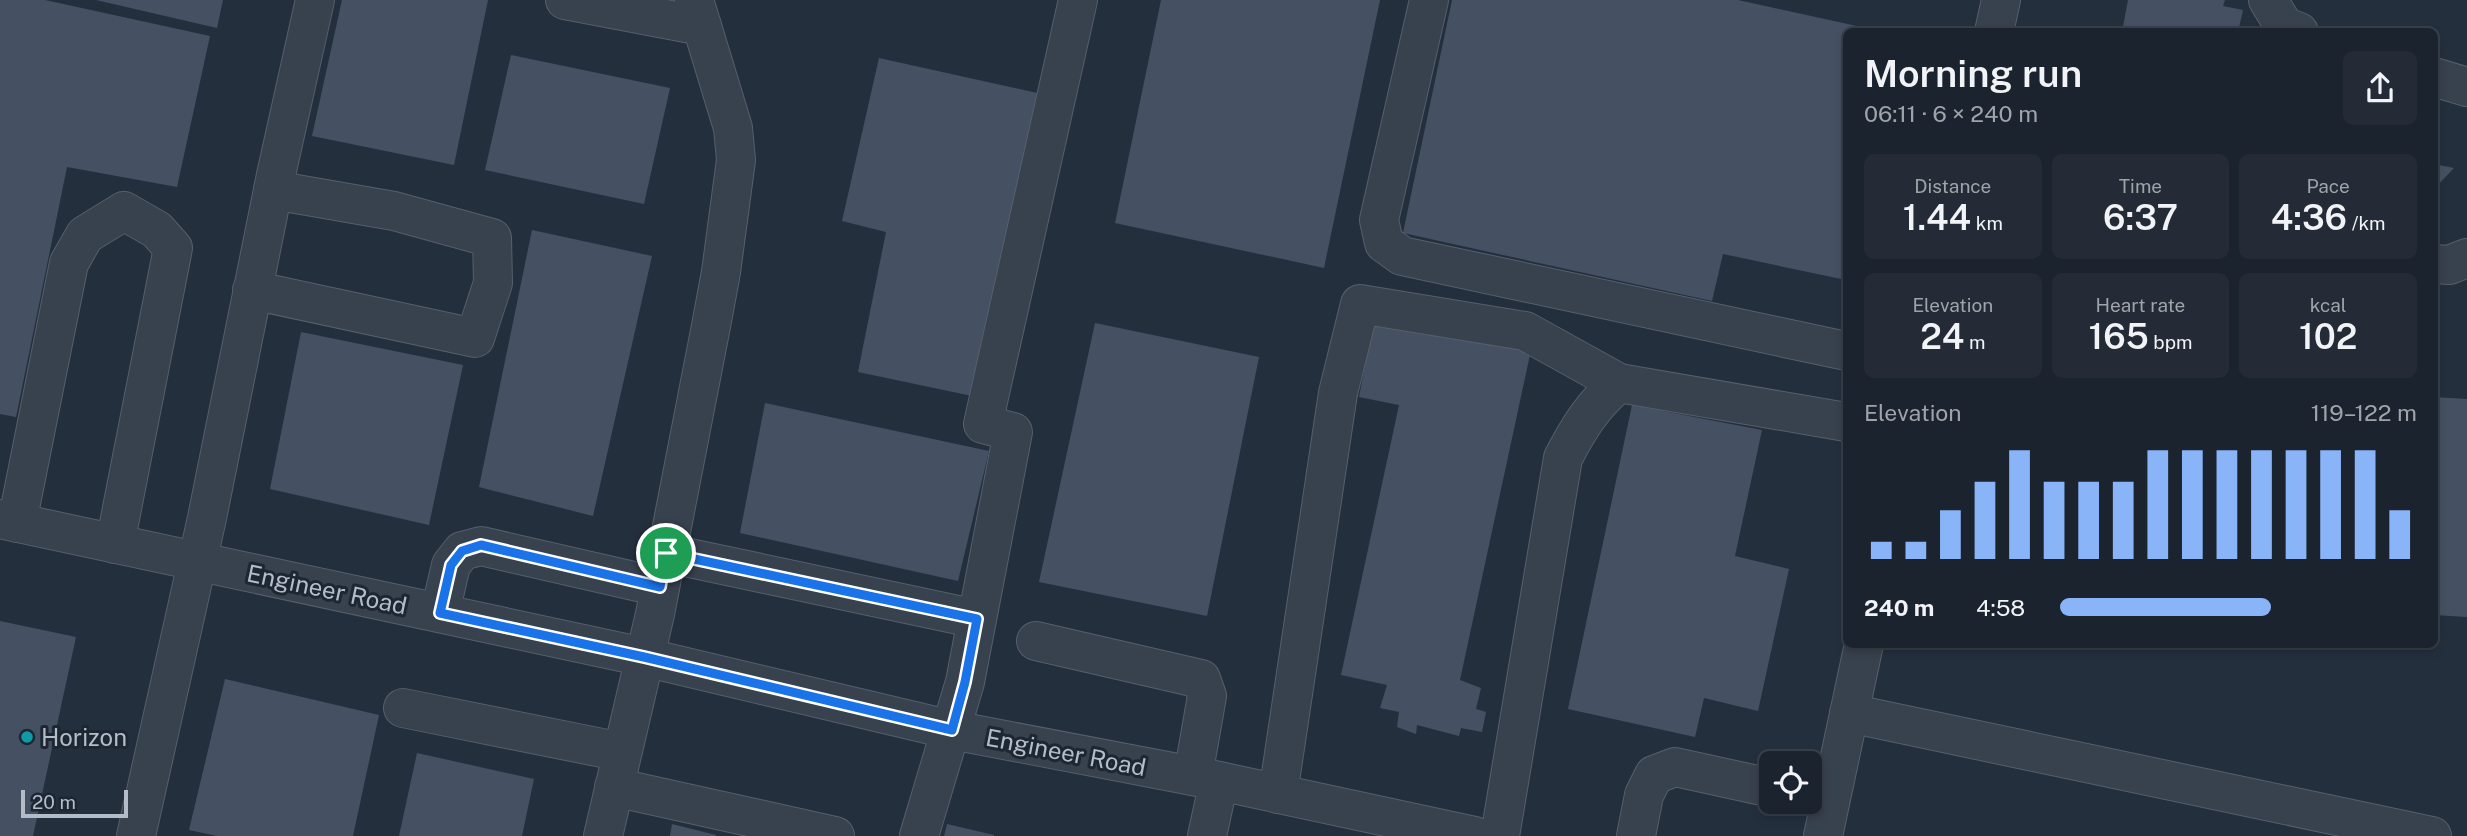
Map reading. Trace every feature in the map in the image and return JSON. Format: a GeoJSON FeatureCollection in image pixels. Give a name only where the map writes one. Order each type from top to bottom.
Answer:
{"type":"FeatureCollection","features":[{"type":"Feature","properties":{"kind":"street"},"geometry":{"type":"LineString","coordinates":[[136,836],[197,562],[315,0]]}},
{"type":"Feature","properties":{"kind":"street"},"geometry":{"type":"LineString","coordinates":[[565,0],[698,13],[733,128],[736,160],[721,272],[663,570],[603,836]]}},
{"type":"Feature","properties":{"kind":"street"},"geometry":{"type":"LineString","coordinates":[[919,836],[965,682],[1013,432],[983,424],[1078,0]]}},
{"type":"Feature","properties":{"kind":"street"},"geometry":{"type":"LineString","coordinates":[[1429,0],[1379,220],[1384,243],[1402,256],[1843,350]]}},
{"type":"Feature","properties":{"kind":"street"},"geometry":{"type":"LineString","coordinates":[[1995,28],[2001,0]]}},
{"type":"Feature","properties":{"kind":"street"},"geometry":{"type":"LineString","coordinates":[[2268,0],[2284,26],[2289,28]]}},
{"type":"Feature","properties":{"kind":"street"},"geometry":{"type":"LineString","coordinates":[[2438,78],[2467,87]]}},
{"type":"Feature","properties":{"kind":"street"},"geometry":{"type":"LineString","coordinates":[[252,290],[475,338],[494,283],[492,238],[394,211],[273,190]]}},
{"type":"Feature","properties":{"kind":"street"},"geometry":{"type":"LineString","coordinates":[[8,521],[69,263],[85,235],[124,211],[157,230],[173,248],[115,544]]}},
{"type":"Feature","properties":{"kind":"street"},"geometry":{"type":"LineString","coordinates":[[2438,264],[2449,265],[2467,258]]}},
{"type":"Feature","properties":{"kind":"street"},"geometry":{"type":"LineString","coordinates":[[1278,794],[1338,393],[1360,304],[1525,331],[1619,383],[1843,421]]}},
{"type":"Feature","properties":{"kind":"street"},"geometry":{"type":"LineString","coordinates":[[1500,836],[1563,458],[1600,398],[1619,383]]}},
{"type":"Feature","properties":{"kind":"street","name":"Engineer Road"},"geometry":{"type":"LineString","coordinates":[[8,521],[644,657],[952,730],[1206,778],[1475,836]]}},
{"type":"Feature","properties":{"kind":"street"},"geometry":{"type":"LineString","coordinates":[[440,613],[451,565],[462,551],[481,545],[663,570],[977,619]]}},
{"type":"Feature","properties":{"kind":"street"},"geometry":{"type":"LineString","coordinates":[[1035,642],[1201,679],[1208,696],[1207,836]]}},
{"type":"Feature","properties":{"kind":"street"},"geometry":{"type":"LineString","coordinates":[[1822,808],[1849,713],[1863,648]]}},
{"type":"Feature","properties":{"kind":"street"},"geometry":{"type":"LineString","coordinates":[[403,708],[835,836]]}},
{"type":"Feature","properties":{"kind":"street"},"geometry":{"type":"LineString","coordinates":[[1849,713],[2432,836]]}},
{"type":"Feature","properties":{"kind":"street"},"geometry":{"type":"LineString","coordinates":[[1636,836],[1644,795],[1654,775],[1675,767],[1759,785]]}},
{"type":"Feature","properties":{"kind":"building"},"geometry":{"type":"Polygon","coordinates":[[[0,0],[45,0],[210,36],[177,187],[67,167],[16,417],[0,414],[0,0]]]}},
{"type":"Feature","properties":{"kind":"building"},"geometry":{"type":"Polygon","coordinates":[[[96,0],[223,0],[217,28],[96,0]]]}},
{"type":"Feature","properties":{"kind":"building"},"geometry":{"type":"Polygon","coordinates":[[[342,0],[488,0],[454,165],[312,136],[342,0]]]}},
{"type":"Feature","properties":{"kind":"building"},"geometry":{"type":"Polygon","coordinates":[[[1161,0],[1380,0],[1324,268],[1115,223],[1161,0]]]}},
{"type":"Feature","properties":{"kind":"building"},"geometry":{"type":"Polygon","coordinates":[[[1452,0],[1738,0],[1866,28],[1843,28],[1843,279],[1723,254],[1712,301],[1403,233],[1452,0]]]}},
{"type":"Feature","properties":{"kind":"building"},"geometry":{"type":"Polygon","coordinates":[[[2128,0],[2225,0],[2223,6],[2243,10],[2239,28],[2123,28],[2128,0]]]}},
{"type":"Feature","properties":{"kind":"building"},"geometry":{"type":"Polygon","coordinates":[[[511,55],[670,88],[644,204],[485,170],[511,55]]]}},
{"type":"Feature","properties":{"kind":"building"},"geometry":{"type":"Polygon","coordinates":[[[879,58],[1037,93],[972,396],[858,372],[886,232],[842,221],[879,58]]]}},
{"type":"Feature","properties":{"kind":"building"},"geometry":{"type":"Polygon","coordinates":[[[2438,165],[2454,168],[2438,185],[2438,165]]]}},
{"type":"Feature","properties":{"kind":"building"},"geometry":{"type":"Polygon","coordinates":[[[532,230],[652,256],[593,516],[479,487],[532,230]]]}},
{"type":"Feature","properties":{"kind":"building"},"geometry":{"type":"Polygon","coordinates":[[[1374,318],[1531,350],[1460,680],[1481,688],[1476,709],[1486,712],[1482,732],[1461,728],[1459,736],[1417,725],[1416,734],[1397,727],[1399,712],[1380,708],[1387,685],[1341,675],[1399,405],[1359,397],[1374,318]]]}},
{"type":"Feature","properties":{"kind":"building"},"geometry":{"type":"Polygon","coordinates":[[[1095,323],[1259,357],[1207,616],[1039,582],[1095,323]]]}},
{"type":"Feature","properties":{"kind":"building"},"geometry":{"type":"Polygon","coordinates":[[[301,332],[463,365],[429,525],[270,489],[301,332]]]}},
{"type":"Feature","properties":{"kind":"building"},"geometry":{"type":"Polygon","coordinates":[[[2438,397],[2467,399],[2467,617],[2438,615],[2438,397]]]}},
{"type":"Feature","properties":{"kind":"building"},"geometry":{"type":"Polygon","coordinates":[[[765,403],[989,451],[958,581],[740,533],[765,403]]]}},
{"type":"Feature","properties":{"kind":"building"},"geometry":{"type":"Polygon","coordinates":[[[1632,405],[1762,430],[1735,556],[1789,569],[1758,711],[1704,698],[1695,737],[1568,709],[1632,405]]]}},
{"type":"Feature","properties":{"kind":"building","name":"Horizon"},"geometry":{"type":"Polygon","coordinates":[[[0,621],[76,637],[33,836],[0,836],[0,621]]]}},
{"type":"Feature","properties":{"kind":"building"},"geometry":{"type":"Polygon","coordinates":[[[225,679],[379,715],[353,836],[217,836],[189,830],[225,679]]]}},
{"type":"Feature","properties":{"kind":"building"},"geometry":{"type":"Polygon","coordinates":[[[417,753],[534,779],[522,836],[399,836],[417,753]]]}},
{"type":"Feature","properties":{"kind":"building"},"geometry":{"type":"Polygon","coordinates":[[[672,824],[716,835],[716,836],[670,836],[672,824]]]}},
{"type":"Feature","properties":{"kind":"building"},"geometry":{"type":"Polygon","coordinates":[[[947,824],[994,835],[994,836],[944,836],[947,824]]]}},
{"type":"Feature","properties":{"kind":"place","name":"Horizon"},"geometry":{"type":"Point","coordinates":[27,737]}},
{"type":"Feature","properties":{"kind":"route"},"geometry":{"type":"LineString","coordinates":[[481,545],[660,587],[666,553],[977,619],[965,682],[952,730],[644,657],[440,613],[451,565],[462,551],[481,545]]}}]}
